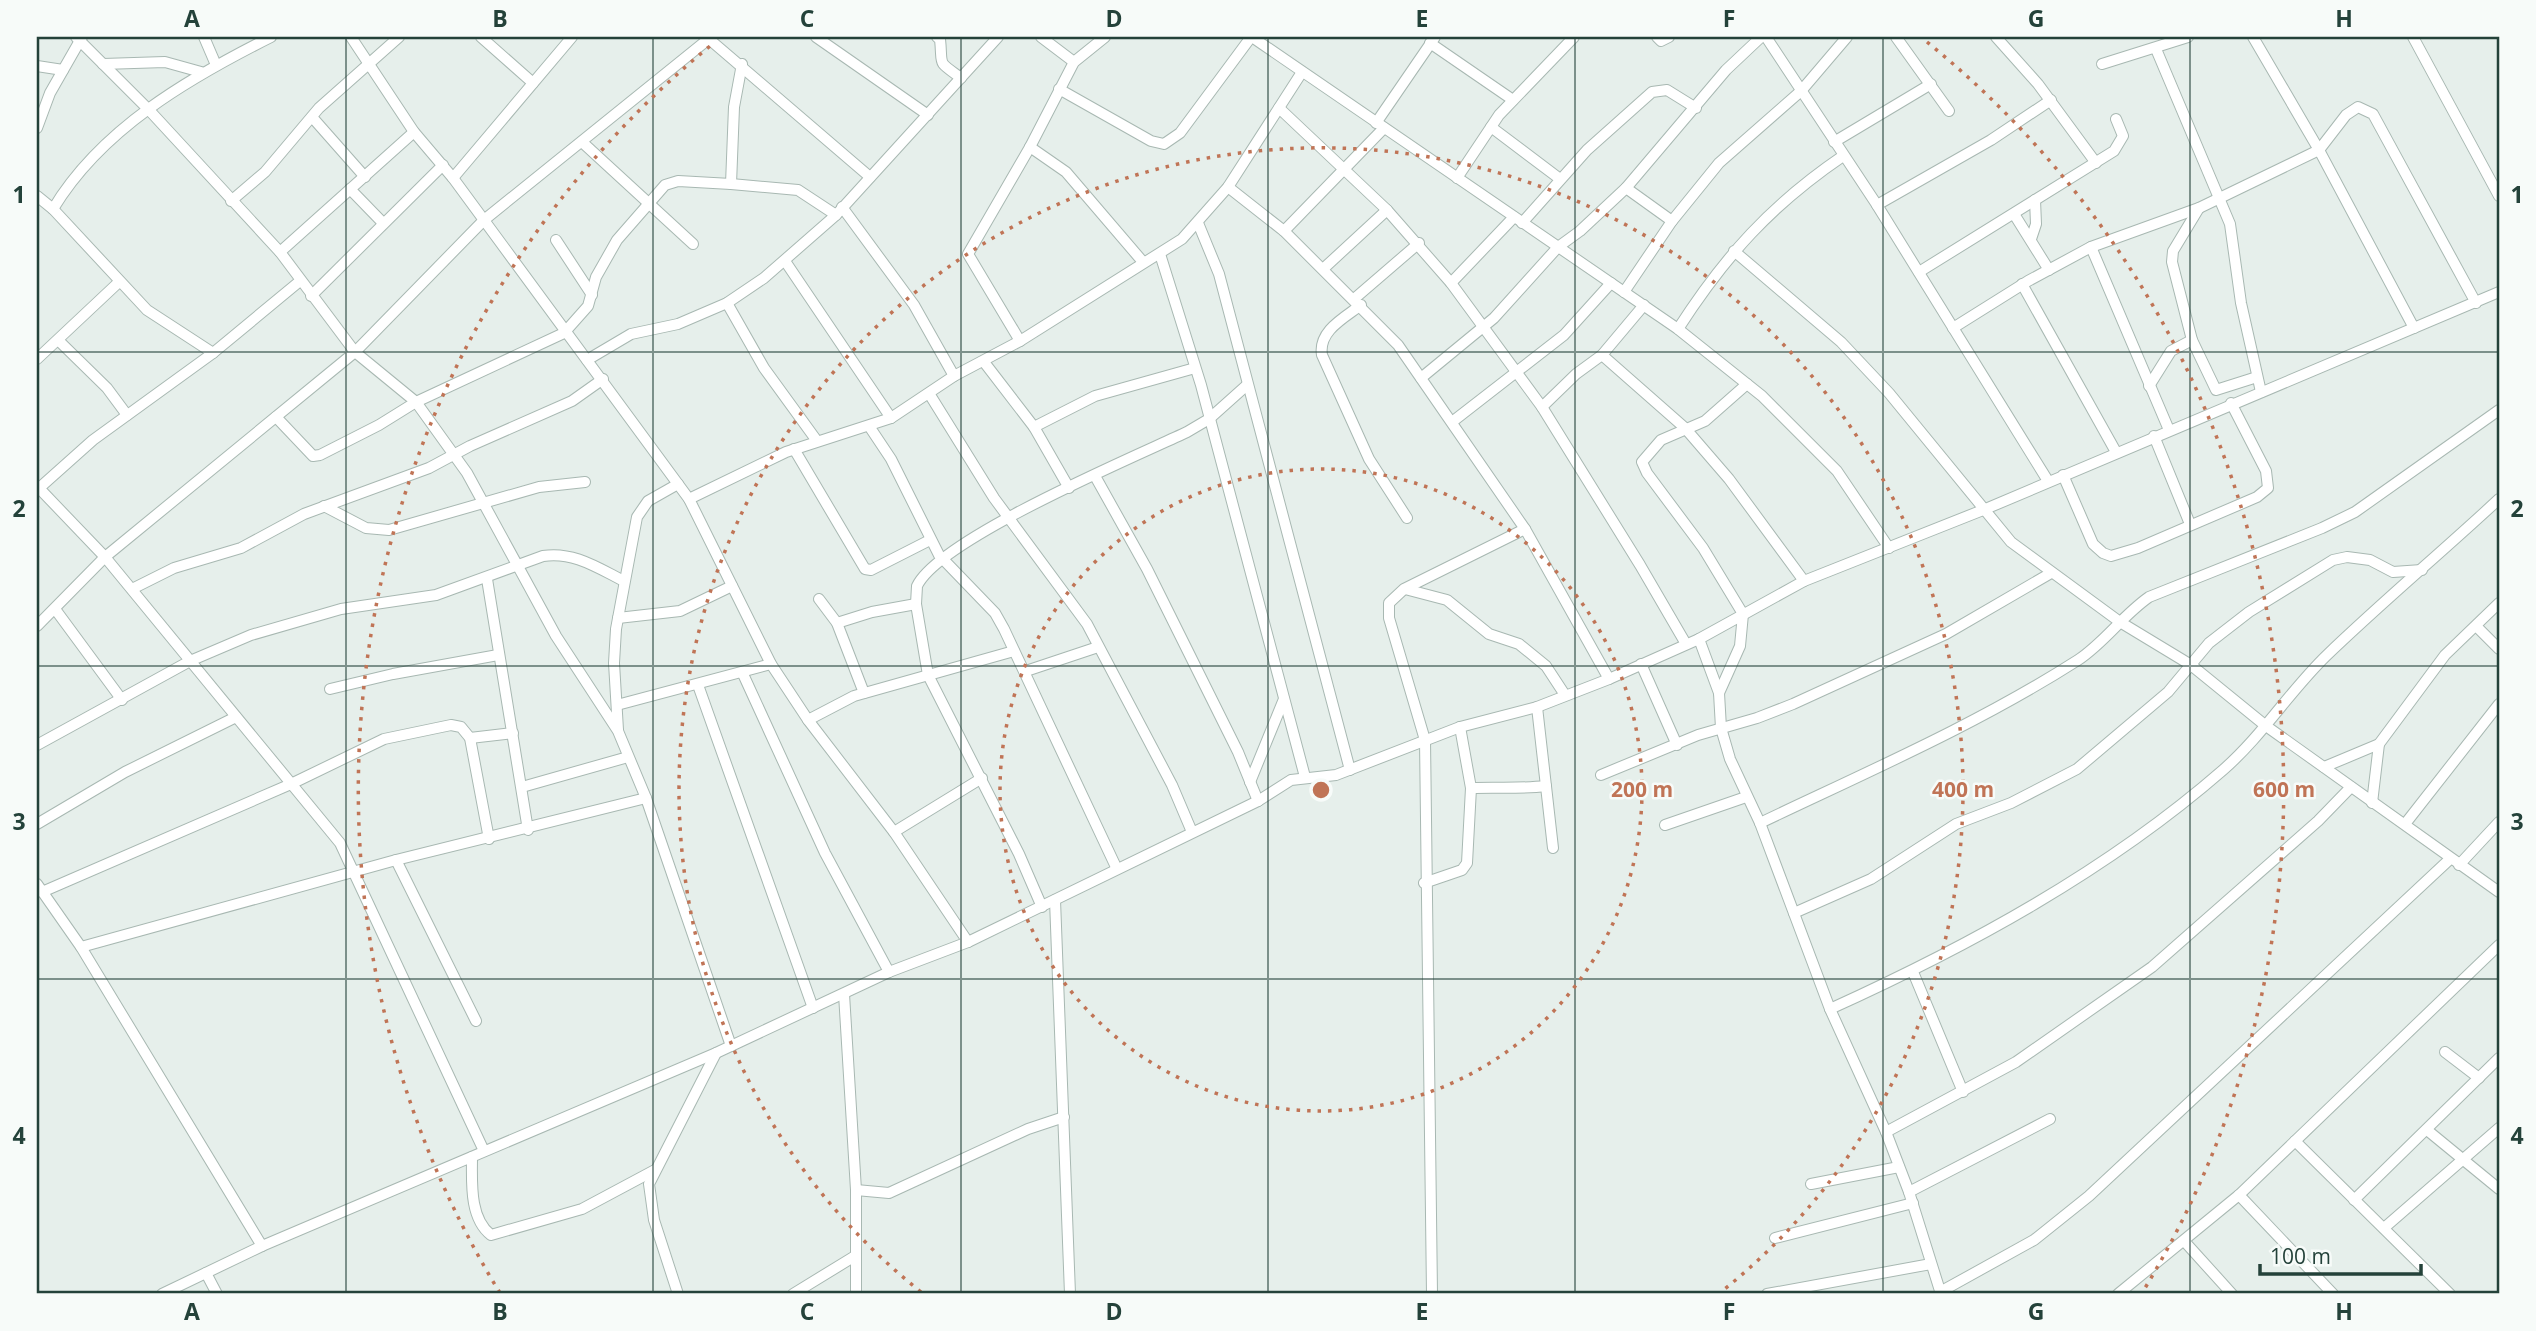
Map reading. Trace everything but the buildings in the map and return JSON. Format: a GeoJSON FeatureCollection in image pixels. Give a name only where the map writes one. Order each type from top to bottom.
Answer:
{"type":"FeatureCollection","features":[{"type":"Feature","properties":{"kind":"street"},"geometry":{"type":"LineString","coordinates":[[204,37],[216,65]]}},
{"type":"Feature","properties":{"kind":"street"},"geometry":{"type":"LineString","coordinates":[[53,209],[82,166],[149,110],[201,72],[271,37]]}},
{"type":"Feature","properties":{"kind":"street"},"geometry":{"type":"LineString","coordinates":[[351,37],[414,132],[453,178],[564,333],[603,379],[678,484],[771,664],[808,720],[894,832],[968,942]]}},
{"type":"Feature","properties":{"kind":"street"},"geometry":{"type":"LineString","coordinates":[[231,201],[265,172],[312,117],[399,37]]}},
{"type":"Feature","properties":{"kind":"street"},"geometry":{"type":"LineString","coordinates":[[481,37],[533,83]]}},
{"type":"Feature","properties":{"kind":"street"},"geometry":{"type":"LineString","coordinates":[[453,178],[572,37]]}},
{"type":"Feature","properties":{"kind":"street"},"geometry":{"type":"LineString","coordinates":[[816,37],[928,115]]}},
{"type":"Feature","properties":{"kind":"street"},"geometry":{"type":"LineString","coordinates":[[937,37],[940,39],[941,63],[961,78]]}},
{"type":"Feature","properties":{"kind":"street"},"geometry":{"type":"LineString","coordinates":[[587,360],[620,338],[678,324],[727,303],[785,261],[839,211],[998,37]]}},
{"type":"Feature","properties":{"kind":"street"},"geometry":{"type":"LineString","coordinates":[[1041,37],[1074,62]]}},
{"type":"Feature","properties":{"kind":"street"},"geometry":{"type":"LineString","coordinates":[[1020,341],[968,254],[1030,147],[1074,62],[1105,37]]}},
{"type":"Feature","properties":{"kind":"street"},"geometry":{"type":"LineString","coordinates":[[1059,89],[1151,141],[1164,144],[1180,132],[1252,37],[1644,305],[1747,384],[1837,471],[1889,548]]}},
{"type":"Feature","properties":{"kind":"street"},"geometry":{"type":"LineString","coordinates":[[1457,178],[1491,127],[1513,100],[1574,37]]}},
{"type":"Feature","properties":{"kind":"street"},"geometry":{"type":"LineString","coordinates":[[1657,37],[1661,41],[1670,37]]}},
{"type":"Feature","properties":{"kind":"street"},"geometry":{"type":"LineString","coordinates":[[1421,378],[1482,328],[1558,247],[1580,232],[1626,188],[1726,70],[1763,37],[1877,205],[2048,481]]}},
{"type":"Feature","properties":{"kind":"street"},"geometry":{"type":"LineString","coordinates":[[1624,292],[1672,222],[1719,163],[1801,91],[1847,37]]}},
{"type":"Feature","properties":{"kind":"street"},"geometry":{"type":"LineString","coordinates":[[1896,37],[1948,111]]}},
{"type":"Feature","properties":{"kind":"street"},"geometry":{"type":"LineString","coordinates":[[1996,37],[2051,100],[2096,163]]}},
{"type":"Feature","properties":{"kind":"street"},"geometry":{"type":"LineString","coordinates":[[2102,64],[2188,37]]}},
{"type":"Feature","properties":{"kind":"street"},"geometry":{"type":"LineString","coordinates":[[2253,37],[2319,150],[2414,328]]}},
{"type":"Feature","properties":{"kind":"street"},"geometry":{"type":"LineString","coordinates":[[2413,37],[2499,196]]}},
{"type":"Feature","properties":{"kind":"street"},"geometry":{"type":"LineString","coordinates":[[37,128],[79,38],[280,253],[355,352],[416,402],[455,455],[486,505],[516,567],[556,636],[618,731],[646,798],[730,1046]]}},
{"type":"Feature","properties":{"kind":"street"},"geometry":{"type":"LineString","coordinates":[[37,626],[105,557],[355,352],[484,220],[710,38],[870,177]]}},
{"type":"Feature","properties":{"kind":"street"},"geometry":{"type":"LineString","coordinates":[[1284,231],[1346,169],[1380,125],[1432,40],[1513,100]]}},
{"type":"Feature","properties":{"kind":"street"},"geometry":{"type":"LineString","coordinates":[[2156,49],[2219,198],[2235,249],[2241,303],[2261,392]]}},
{"type":"Feature","properties":{"kind":"street"},"geometry":{"type":"LineString","coordinates":[[103,64],[165,62],[201,72]]}},
{"type":"Feature","properties":{"kind":"street"},"geometry":{"type":"LineString","coordinates":[[731,184],[734,107],[742,64]]}},
{"type":"Feature","properties":{"kind":"street"},"geometry":{"type":"LineString","coordinates":[[37,66],[63,70]]}},
{"type":"Feature","properties":{"kind":"street"},"geometry":{"type":"LineString","coordinates":[[688,499],[793,449],[891,418],[930,395],[954,376],[1020,341],[1143,262],[1160,254],[1198,223],[1228,187],[1302,72]]}},
{"type":"Feature","properties":{"kind":"street"},"geometry":{"type":"LineString","coordinates":[[1834,142],[1931,84]]}},
{"type":"Feature","properties":{"kind":"street"},"geometry":{"type":"LineString","coordinates":[[1451,283],[1595,142],[1653,92],[1667,89],[1696,108]]}},
{"type":"Feature","properties":{"kind":"street"},"geometry":{"type":"LineString","coordinates":[[1877,205],[1991,141],[2051,100]]}},
{"type":"Feature","properties":{"kind":"street"},"geometry":{"type":"LineString","coordinates":[[1953,328],[2022,285],[2091,247],[2199,208],[2319,150],[2353,110],[2363,107],[2373,114],[2476,303]]}},
{"type":"Feature","properties":{"kind":"street"},"geometry":{"type":"LineString","coordinates":[[1279,108],[1387,210],[1419,243],[1451,283],[1542,407],[1686,644]]}},
{"type":"Feature","properties":{"kind":"street"},"geometry":{"type":"LineString","coordinates":[[312,117],[365,177]]}},
{"type":"Feature","properties":{"kind":"street"},"geometry":{"type":"LineString","coordinates":[[1919,272],[2114,151],[2121,141],[2123,130],[2116,119]]}},
{"type":"Feature","properties":{"kind":"street"},"geometry":{"type":"LineString","coordinates":[[1491,127],[1560,179]]}},
{"type":"Feature","properties":{"kind":"street"},"geometry":{"type":"LineString","coordinates":[[280,253],[414,132]]}},
{"type":"Feature","properties":{"kind":"street"},"geometry":{"type":"LineString","coordinates":[[582,142],[694,244]]}},
{"type":"Feature","properties":{"kind":"street"},"geometry":{"type":"LineString","coordinates":[[1030,147],[1066,172],[1143,262]]}},
{"type":"Feature","properties":{"kind":"street"},"geometry":{"type":"LineString","coordinates":[[1678,329],[1734,250],[1790,194],[1843,156]]}},
{"type":"Feature","properties":{"kind":"street"},"geometry":{"type":"LineString","coordinates":[[311,296],[443,165]]}},
{"type":"Feature","properties":{"kind":"street"},"geometry":{"type":"LineString","coordinates":[[276,417],[313,456],[379,425],[416,402],[564,333],[582,314],[604,260],[648,202],[665,185],[678,181],[798,190],[839,211],[914,305],[954,376]]}},
{"type":"Feature","properties":{"kind":"street"},"geometry":{"type":"LineString","coordinates":[[1228,187],[1284,231],[1398,345],[1525,529],[1609,679]]}},
{"type":"Feature","properties":{"kind":"street"},"geometry":{"type":"LineString","coordinates":[[1626,188],[1672,222]]}},
{"type":"Feature","properties":{"kind":"street"},"geometry":{"type":"LineString","coordinates":[[350,189],[383,223]]}},
{"type":"Feature","properties":{"kind":"street"},"geometry":{"type":"LineString","coordinates":[[37,196],[53,209],[148,310],[213,353]]}},
{"type":"Feature","properties":{"kind":"street"},"geometry":{"type":"LineString","coordinates":[[2031,239],[2036,224],[2035,200]]}},
{"type":"Feature","properties":{"kind":"street"},"geometry":{"type":"LineString","coordinates":[[2199,208],[2173,251],[2172,262],[2192,340],[2216,390],[2257,377]]}},
{"type":"Feature","properties":{"kind":"street"},"geometry":{"type":"LineString","coordinates":[[1323,269],[1387,210]]}},
{"type":"Feature","properties":{"kind":"street"},"geometry":{"type":"LineString","coordinates":[[2014,214],[2049,270]]}},
{"type":"Feature","properties":{"kind":"street"},"geometry":{"type":"LineString","coordinates":[[1198,223],[1220,274],[1350,770]]}},
{"type":"Feature","properties":{"kind":"street"},"geometry":{"type":"LineString","coordinates":[[555,240],[592,295]]}},
{"type":"Feature","properties":{"kind":"street"},"geometry":{"type":"LineString","coordinates":[[1407,518],[1373,466],[1322,355],[1321,347],[1327,333],[1419,243]]}},
{"type":"Feature","properties":{"kind":"street"},"geometry":{"type":"LineString","coordinates":[[2091,247],[2169,430]]}},
{"type":"Feature","properties":{"kind":"street"},"geometry":{"type":"LineString","coordinates":[[1734,250],[1841,342],[1924,434],[2011,542],[2120,622],[2190,665],[2266,726],[2499,892]]}},
{"type":"Feature","properties":{"kind":"street"},"geometry":{"type":"LineString","coordinates":[[1160,254],[1195,368],[1281,676],[1284,699],[1305,778]]}},
{"type":"Feature","properties":{"kind":"street"},"geometry":{"type":"LineString","coordinates":[[785,261],[891,418]]}},
{"type":"Feature","properties":{"kind":"street"},"geometry":{"type":"LineString","coordinates":[[300,281],[213,353],[127,415],[37,488],[105,557],[340,843],[484,1151]]}},
{"type":"Feature","properties":{"kind":"street"},"geometry":{"type":"LineString","coordinates":[[37,359],[119,282]]}},
{"type":"Feature","properties":{"kind":"street"},"geometry":{"type":"LineString","coordinates":[[1452,422],[1564,335],[1611,283]]}},
{"type":"Feature","properties":{"kind":"street"},"geometry":{"type":"LineString","coordinates":[[2022,285],[2116,453]]}},
{"type":"Feature","properties":{"kind":"street"},"geometry":{"type":"LineString","coordinates":[[162,1294],[262,1246],[716,1053],[889,972],[968,942],[1042,907],[1116,867],[1258,801],[1281,784],[1305,778],[1322,778],[1350,770],[1460,727],[1537,706],[1609,679],[1699,639],[1804,581],[1983,510],[2154,436],[2498,295]]}},
{"type":"Feature","properties":{"kind":"street"},"geometry":{"type":"LineString","coordinates":[[727,303],[764,368],[817,441]]}},
{"type":"Feature","properties":{"kind":"street"},"geometry":{"type":"LineString","coordinates":[[1542,407],[1576,374],[1602,355],[1644,305]]}},
{"type":"Feature","properties":{"kind":"street"},"geometry":{"type":"LineString","coordinates":[[2149,386],[2171,351],[2192,340]]}},
{"type":"Feature","properties":{"kind":"street"},"geometry":{"type":"LineString","coordinates":[[59,341],[107,388],[127,415]]}},
{"type":"Feature","properties":{"kind":"street"},"geometry":{"type":"LineString","coordinates":[[1602,355],[1685,428],[1729,479],[1804,581]]}},
{"type":"Feature","properties":{"kind":"street"},"geometry":{"type":"LineString","coordinates":[[984,362],[1034,428],[1069,488]]}},
{"type":"Feature","properties":{"kind":"street"},"geometry":{"type":"LineString","coordinates":[[1034,428],[1095,396],[1195,368]]}},
{"type":"Feature","properties":{"kind":"street"},"geometry":{"type":"LineString","coordinates":[[132,589],[174,568],[241,548],[287,522],[324,506],[429,468],[572,401],[603,379]]}},
{"type":"Feature","properties":{"kind":"street"},"geometry":{"type":"LineString","coordinates":[[1719,693],[1740,646],[1743,614],[1703,548],[1642,465],[1643,458],[1661,440],[1712,416],[1747,384]]}},
{"type":"Feature","properties":{"kind":"street"},"geometry":{"type":"LineString","coordinates":[[1042,907],[982,778],[928,676],[916,604],[920,579],[943,559],[1007,518],[1209,419],[1247,385]]}},
{"type":"Feature","properties":{"kind":"street"},"geometry":{"type":"LineString","coordinates":[[930,395],[1007,518],[1077,608],[1172,785],[1192,832]]}},
{"type":"Feature","properties":{"kind":"street"},"geometry":{"type":"LineString","coordinates":[[2063,475],[2090,537],[2106,555],[2138,548],[2257,497],[2268,488],[2266,471],[2231,404]]}},
{"type":"Feature","properties":{"kind":"street"},"geometry":{"type":"LineString","coordinates":[[1760,823],[1969,722],[2076,661],[2096,647],[2149,597],[2322,528],[2355,512],[2499,410]]}},
{"type":"Feature","properties":{"kind":"street"},"geometry":{"type":"LineString","coordinates":[[869,426],[901,477],[930,540],[943,559],[995,613],[1026,671],[1116,867]]}},
{"type":"Feature","properties":{"kind":"street"},"geometry":{"type":"LineString","coordinates":[[2154,436],[2190,524]]}},
{"type":"Feature","properties":{"kind":"street"},"geometry":{"type":"LineString","coordinates":[[793,449],[865,569],[871,569],[930,540]]}},
{"type":"Feature","properties":{"kind":"street"},"geometry":{"type":"LineString","coordinates":[[1095,476],[1147,569],[1258,801]]}},
{"type":"Feature","properties":{"kind":"street"},"geometry":{"type":"LineString","coordinates":[[324,506],[366,528],[377,530],[486,505],[539,487],[586,482]]}},
{"type":"Feature","properties":{"kind":"street"},"geometry":{"type":"LineString","coordinates":[[618,731],[614,663],[618,618],[639,511],[648,501],[678,484]]}},
{"type":"Feature","properties":{"kind":"street"},"geometry":{"type":"LineString","coordinates":[[1830,1009],[1913,972],[2066,885],[2118,850],[2224,769],[2266,726],[2325,656],[2499,499]]}},
{"type":"Feature","properties":{"kind":"street"},"geometry":{"type":"LineString","coordinates":[[1432,1294],[1424,883],[1425,740],[1389,618],[1389,603],[1404,589],[1525,529]]}},
{"type":"Feature","properties":{"kind":"street"},"geometry":{"type":"LineString","coordinates":[[37,745],[190,661],[283,624],[341,609],[436,595],[558,554],[578,559],[624,581]]}},
{"type":"Feature","properties":{"kind":"street"},"geometry":{"type":"LineString","coordinates":[[1794,913],[1871,879],[1956,824],[2011,803],[2077,769],[2144,715],[2209,643],[2249,612],[2333,560],[2347,557],[2370,560],[2393,572],[2422,570]]}},
{"type":"Feature","properties":{"kind":"street"},"geometry":{"type":"LineString","coordinates":[[1601,775],[1793,704],[1946,634],[2051,573]]}},
{"type":"Feature","properties":{"kind":"street"},"geometry":{"type":"LineString","coordinates":[[487,579],[528,830]]}},
{"type":"Feature","properties":{"kind":"street"},"geometry":{"type":"LineString","coordinates":[[618,618],[680,611],[732,586]]}},
{"type":"Feature","properties":{"kind":"street"},"geometry":{"type":"LineString","coordinates":[[1404,589],[1447,600],[1489,635],[1519,644],[1546,666],[1565,695]]}},
{"type":"Feature","properties":{"kind":"street"},"geometry":{"type":"LineString","coordinates":[[819,599],[837,623],[864,693]]}},
{"type":"Feature","properties":{"kind":"street"},"geometry":{"type":"LineString","coordinates":[[2372,803],[2379,744],[2431,671],[2499,603]]}},
{"type":"Feature","properties":{"kind":"street"},"geometry":{"type":"LineString","coordinates":[[837,623],[872,612],[916,604]]}},
{"type":"Feature","properties":{"kind":"street"},"geometry":{"type":"LineString","coordinates":[[55,609],[122,699]]}},
{"type":"Feature","properties":{"kind":"street"},"geometry":{"type":"LineString","coordinates":[[2476,626],[2499,649]]}},
{"type":"Feature","properties":{"kind":"street"},"geometry":{"type":"LineString","coordinates":[[1699,639],[1719,693],[1721,729],[1746,797],[1760,823],[1830,1009],[1886,1132],[1913,1203],[1940,1293],[2034,1240],[2089,1196],[2499,821]]}},
{"type":"Feature","properties":{"kind":"street"},"geometry":{"type":"LineString","coordinates":[[1026,671],[1098,647]]}},
{"type":"Feature","properties":{"kind":"street"},"geometry":{"type":"LineString","coordinates":[[808,720],[864,693],[1014,651]]}},
{"type":"Feature","properties":{"kind":"street"},"geometry":{"type":"LineString","coordinates":[[330,689],[417,669],[498,655]]}},
{"type":"Feature","properties":{"kind":"street"},"geometry":{"type":"LineString","coordinates":[[617,705],[659,692],[743,674],[771,664]]}},
{"type":"Feature","properties":{"kind":"street"},"geometry":{"type":"LineString","coordinates":[[1641,664],[1677,745]]}},
{"type":"Feature","properties":{"kind":"street"},"geometry":{"type":"LineString","coordinates":[[743,674],[825,853],[889,972]]}},
{"type":"Feature","properties":{"kind":"street"},"geometry":{"type":"LineString","coordinates":[[698,685],[813,1008]]}},
{"type":"Feature","properties":{"kind":"street"},"geometry":{"type":"LineString","coordinates":[[1250,782],[1284,699]]}},
{"type":"Feature","properties":{"kind":"street"},"geometry":{"type":"LineString","coordinates":[[2405,824],[2499,704]]}},
{"type":"Feature","properties":{"kind":"street"},"geometry":{"type":"LineString","coordinates":[[1537,706],[1553,848]]}},
{"type":"Feature","properties":{"kind":"street"},"geometry":{"type":"LineString","coordinates":[[37,824],[125,772],[236,718]]}},
{"type":"Feature","properties":{"kind":"street"},"geometry":{"type":"LineString","coordinates":[[262,1246],[81,947],[39,888],[291,784],[364,747],[402,734],[451,725],[461,727],[470,738],[489,839]]}},
{"type":"Feature","properties":{"kind":"street"},"geometry":{"type":"LineString","coordinates":[[1424,883],[1466,866],[1471,789],[1460,727]]}},
{"type":"Feature","properties":{"kind":"street"},"geometry":{"type":"LineString","coordinates":[[470,738],[513,733]]}},
{"type":"Feature","properties":{"kind":"street"},"geometry":{"type":"LineString","coordinates":[[2324,767],[2379,744]]}},
{"type":"Feature","properties":{"kind":"street"},"geometry":{"type":"LineString","coordinates":[[522,787],[628,757]]}},
{"type":"Feature","properties":{"kind":"street"},"geometry":{"type":"LineString","coordinates":[[894,832],[982,778]]}},
{"type":"Feature","properties":{"kind":"street"},"geometry":{"type":"LineString","coordinates":[[1471,789],[1505,786],[1524,790],[1546,786]]}},
{"type":"Feature","properties":{"kind":"street"},"geometry":{"type":"LineString","coordinates":[[1886,1132],[2016,1062],[2152,967],[2318,821],[2351,787]]}},
{"type":"Feature","properties":{"kind":"street"},"geometry":{"type":"LineString","coordinates":[[1665,825],[1746,797]]}},
{"type":"Feature","properties":{"kind":"street"},"geometry":{"type":"LineString","coordinates":[[81,947],[397,860],[528,830],[646,798]]}},
{"type":"Feature","properties":{"kind":"street"},"geometry":{"type":"LineString","coordinates":[[397,860],[476,1021]]}},
{"type":"Feature","properties":{"kind":"street"},"geometry":{"type":"LineString","coordinates":[[1055,900],[1070,1294]]}},
{"type":"Feature","properties":{"kind":"street"},"geometry":{"type":"LineString","coordinates":[[2118,1294],[2185,1242],[2239,1195],[2499,945]]}},
{"type":"Feature","properties":{"kind":"street"},"geometry":{"type":"LineString","coordinates":[[1913,972],[1964,1092]]}},
{"type":"Feature","properties":{"kind":"street"},"geometry":{"type":"LineString","coordinates":[[844,994],[856,1189],[856,1294]]}},
{"type":"Feature","properties":{"kind":"street"},"geometry":{"type":"LineString","coordinates":[[2445,1052],[2479,1078]]}},
{"type":"Feature","properties":{"kind":"street"},"geometry":{"type":"LineString","coordinates":[[675,1291],[649,1197],[649,1184],[716,1053]]}},
{"type":"Feature","properties":{"kind":"street"},"geometry":{"type":"LineString","coordinates":[[2354,1200],[2499,1058]]}},
{"type":"Feature","properties":{"kind":"street"},"geometry":{"type":"LineString","coordinates":[[856,1189],[889,1192],[1028,1129],[1064,1117]]}},
{"type":"Feature","properties":{"kind":"street"},"geometry":{"type":"LineString","coordinates":[[1909,1192],[2050,1119]]}},
{"type":"Feature","properties":{"kind":"street"},"geometry":{"type":"LineString","coordinates":[[2385,1228],[2499,1128]]}},
{"type":"Feature","properties":{"kind":"street"},"geometry":{"type":"LineString","coordinates":[[2427,1130],[2499,1189]]}},
{"type":"Feature","properties":{"kind":"street"},"geometry":{"type":"LineString","coordinates":[[2295,1141],[2450,1294]]}},
{"type":"Feature","properties":{"kind":"street"},"geometry":{"type":"LineString","coordinates":[[471,1157],[472,1197],[479,1218],[491,1235],[582,1209],[655,1170]]}},
{"type":"Feature","properties":{"kind":"street"},"geometry":{"type":"LineString","coordinates":[[1811,1184],[1899,1167]]}},
{"type":"Feature","properties":{"kind":"street"},"geometry":{"type":"LineString","coordinates":[[2239,1195],[2333,1294]]}},
{"type":"Feature","properties":{"kind":"street"},"geometry":{"type":"LineString","coordinates":[[1775,1238],[1913,1203]]}},
{"type":"Feature","properties":{"kind":"street"},"geometry":{"type":"LineString","coordinates":[[2185,1242],[2232,1294]]}},
{"type":"Feature","properties":{"kind":"street"},"geometry":{"type":"LineString","coordinates":[[793,1294],[855,1256]]}},
{"type":"Feature","properties":{"kind":"street"},"geometry":{"type":"LineString","coordinates":[[1767,1294],[1931,1264]]}},
{"type":"Feature","properties":{"kind":"street"},"geometry":{"type":"LineString","coordinates":[[206,1273],[217,1294]]}}]}
